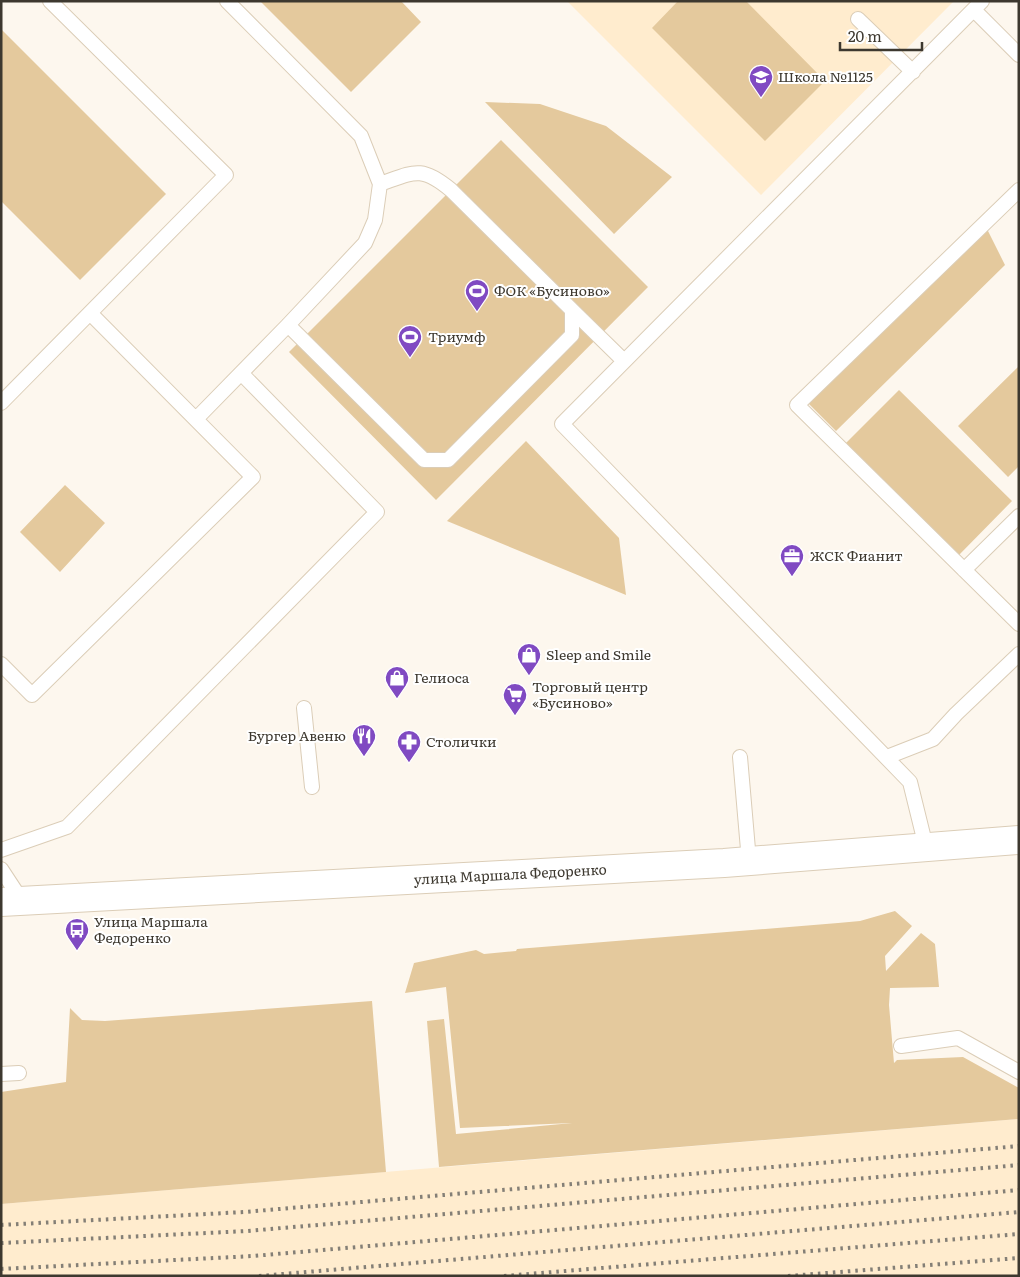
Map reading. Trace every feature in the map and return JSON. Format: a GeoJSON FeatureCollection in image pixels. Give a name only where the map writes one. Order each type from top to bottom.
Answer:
{"type":"FeatureCollection","features":[{"type":"Feature","properties":{"kind":"street","name":"улица Маршала Федоренко"},"geometry":{"type":"LineString","coordinates":[[11,902],[749,861],[1019,840]]}},
{"type":"Feature","properties":{"kind":"lane"},"geometry":{"type":"LineString","coordinates":[[1,403],[226,175],[50,1]]}},
{"type":"Feature","properties":{"kind":"lane"},"geometry":{"type":"LineString","coordinates":[[196,419],[365,243],[375,220],[380,184],[361,136],[227,1]]}},
{"type":"Feature","properties":{"kind":"lane"},"geometry":{"type":"LineString","coordinates":[[926,847],[910,782],[562,424],[978,6],[1019,55]]}},
{"type":"Feature","properties":{"kind":"lane"},"geometry":{"type":"LineString","coordinates":[[858,19],[912,72]]}},
{"type":"Feature","properties":{"kind":"lane"},"geometry":{"type":"LineString","coordinates":[[380,184],[416,171],[436,177],[452,190],[624,361]]}},
{"type":"Feature","properties":{"kind":"lane"},"geometry":{"type":"LineString","coordinates":[[1019,190],[797,405],[1019,624]]}},
{"type":"Feature","properties":{"kind":"lane"},"geometry":{"type":"LineString","coordinates":[[288,325],[424,460],[448,460],[572,335],[572,310]]}},
{"type":"Feature","properties":{"kind":"lane"},"geometry":{"type":"LineString","coordinates":[[1,664],[32,695],[253,477],[90,313]]}},
{"type":"Feature","properties":{"kind":"lane"},"geometry":{"type":"LineString","coordinates":[[1,850],[67,827],[377,512],[241,373]]}},
{"type":"Feature","properties":{"kind":"lane"},"geometry":{"type":"LineString","coordinates":[[964,570],[1019,516]]}},
{"type":"Feature","properties":{"kind":"lane"},"geometry":{"type":"LineString","coordinates":[[887,757],[933,739],[956,714],[1019,654]]}},
{"type":"Feature","properties":{"kind":"lane"},"geometry":{"type":"LineString","coordinates":[[304,708],[312,787]]}},
{"type":"Feature","properties":{"kind":"lane"},"geometry":{"type":"LineString","coordinates":[[740,757],[749,861]]}},
{"type":"Feature","properties":{"kind":"lane"},"geometry":{"type":"LineString","coordinates":[[1,869],[11,902]]}},
{"type":"Feature","properties":{"kind":"lane"},"geometry":{"type":"LineString","coordinates":[[901,1046],[958,1038],[1019,1072]]}},
{"type":"Feature","properties":{"kind":"lane"},"geometry":{"type":"LineString","coordinates":[[1,1074],[19,1073]]}},
{"type":"Feature","properties":{"kind":"shaded area"},"geometry":{"type":"Polygon","coordinates":[[[260,1],[401,1],[421,22],[351,92],[260,1]]]}},
{"type":"Feature","properties":{"kind":"shaded area","name":"Школа №1125"},"geometry":{"type":"Polygon","coordinates":[[[567,1],[954,1],[761,195],[567,1]]]}},
{"type":"Feature","properties":{"kind":"shaded area"},"geometry":{"type":"Polygon","coordinates":[[[678,1],[746,1],[825,81],[765,141],[652,28],[678,1]]]}},
{"type":"Feature","properties":{"kind":"shaded area"},"geometry":{"type":"Polygon","coordinates":[[[1,29],[166,194],[80,280],[1,201],[1,29]]]}},
{"type":"Feature","properties":{"kind":"shaded area"},"geometry":{"type":"Polygon","coordinates":[[[485,102],[540,104],[606,126],[672,177],[614,234],[485,102]]]}},
{"type":"Feature","properties":{"kind":"shaded area","name":"ФОК «Бусиново»"},"geometry":{"type":"Polygon","coordinates":[[[501,140],[648,287],[436,500],[289,352],[501,140]]]}},
{"type":"Feature","properties":{"kind":"shaded area"},"geometry":{"type":"Polygon","coordinates":[[[987,229],[1005,265],[836,431],[808,403],[987,229]]]}},
{"type":"Feature","properties":{"kind":"shaded area"},"geometry":{"type":"Polygon","coordinates":[[[1019,366],[1019,466],[1008,477],[958,426],[1019,366]]]}},
{"type":"Feature","properties":{"kind":"shaded area"},"geometry":{"type":"Polygon","coordinates":[[[899,390],[1012,501],[959,555],[846,443],[899,390]]]}},
{"type":"Feature","properties":{"kind":"shaded area"},"geometry":{"type":"Polygon","coordinates":[[[526,441],[619,538],[626,595],[447,521],[526,441]]]}},
{"type":"Feature","properties":{"kind":"shaded area"},"geometry":{"type":"Polygon","coordinates":[[[65,485],[105,523],[60,572],[20,532],[65,485]]]}},
{"type":"Feature","properties":{"kind":"shaded area"},"geometry":{"type":"Polygon","coordinates":[[[895,911],[912,926],[885,956],[886,971],[921,933],[935,944],[939,987],[890,988],[889,1005],[894,1063],[897,1060],[963,1057],[1019,1088],[1019,1119],[439,1167],[427,1021],[444,1019],[456,1134],[572,1123],[460,1128],[446,987],[405,993],[414,963],[476,950],[484,954],[516,951],[517,949],[860,921],[895,911]]]}},
{"type":"Feature","properties":{"kind":"shaded area"},"geometry":{"type":"Polygon","coordinates":[[[372,1001],[386,1172],[1,1204],[1,1092],[66,1082],[70,1008],[82,1020],[105,1021],[372,1001]]]}},
{"type":"Feature","properties":{"kind":"shaded area"},"geometry":{"type":"Polygon","coordinates":[[[1019,1119],[1019,1276],[1,1276],[1,1204],[1019,1119]]]}},
{"type":"Feature","properties":{"kind":"railway"},"geometry":{"type":"LineString","coordinates":[[1,1225],[244,1212],[1019,1146]]}},
{"type":"Feature","properties":{"kind":"railway"},"geometry":{"type":"LineString","coordinates":[[1,1243],[247,1231],[1019,1165]]}},
{"type":"Feature","properties":{"kind":"railway"},"geometry":{"type":"LineString","coordinates":[[1,1269],[253,1256],[1019,1190]]}},
{"type":"Feature","properties":{"kind":"railway"},"geometry":{"type":"LineString","coordinates":[[259,1276],[1019,1212]]}},
{"type":"Feature","properties":{"kind":"railway"},"geometry":{"type":"LineString","coordinates":[[504,1276],[1019,1234]]}},
{"type":"Feature","properties":{"kind":"railway"},"geometry":{"type":"LineString","coordinates":[[788,1276],[1019,1258]]}},
{"type":"Feature","properties":{"kind":"place","name":"Школа №1125"},"geometry":{"type":"Point","coordinates":[761,98]}},
{"type":"Feature","properties":{"kind":"place","name":"ФОК «Бусиново»"},"geometry":{"type":"Point","coordinates":[477,312]}},
{"type":"Feature","properties":{"kind":"place","name":"Триумф"},"geometry":{"type":"Point","coordinates":[410,358]}},
{"type":"Feature","properties":{"kind":"place","name":"ЖСК Фианит"},"geometry":{"type":"Point","coordinates":[792,577]}},
{"type":"Feature","properties":{"kind":"place","name":"Sleep and Smile"},"geometry":{"type":"Point","coordinates":[529,676]}},
{"type":"Feature","properties":{"kind":"place","name":"Гелиоса"},"geometry":{"type":"Point","coordinates":[397,699]}},
{"type":"Feature","properties":{"kind":"place","name":"Торговый центр «Бусиново»"},"geometry":{"type":"Point","coordinates":[515,716]}},
{"type":"Feature","properties":{"kind":"place","name":"Бургер Авеню"},"geometry":{"type":"Point","coordinates":[364,757]}},
{"type":"Feature","properties":{"kind":"place","name":"Столички"},"geometry":{"type":"Point","coordinates":[409,763]}},
{"type":"Feature","properties":{"kind":"place","name":"Улица Маршала Федоренко"},"geometry":{"type":"Point","coordinates":[77,951]}}]}
